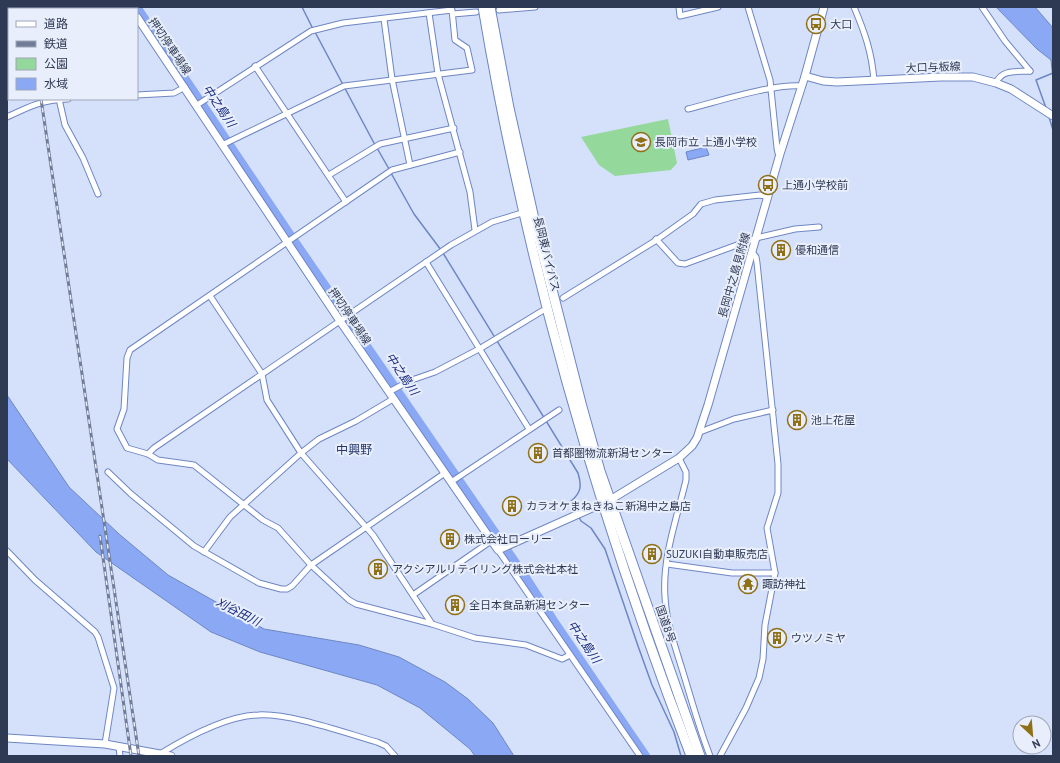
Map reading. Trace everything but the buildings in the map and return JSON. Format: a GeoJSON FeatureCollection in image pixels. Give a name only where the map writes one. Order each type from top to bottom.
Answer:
{"type":"FeatureCollection","features":[{"type":"Feature","properties":{"kind":"highway","name":"長岡東バイパス"},"geometry":{"type":"LineString","coordinates":[[490,7],[509,108],[534,219],[606,501]]}},
{"type":"Feature","properties":{"kind":"highway","name":"長岡東バイパス"},"geometry":{"type":"LineString","coordinates":[[479,10],[525,212],[571,396],[606,501]]}},
{"type":"Feature","properties":{"kind":"highway","name":"国道8号"},"geometry":{"type":"LineString","coordinates":[[606,501],[700,756]]}},
{"type":"Feature","properties":{"kind":"highway","name":"国道8号"},"geometry":{"type":"LineString","coordinates":[[606,501],[671,702],[692,756]]}},
{"type":"Feature","properties":{"kind":"main road","name":"長岡中之島見附線"},"geometry":{"type":"LineString","coordinates":[[606,501],[679,458],[692,446],[700,432],[824,7]]}},
{"type":"Feature","properties":{"kind":"main road","name":"押切停車場線"},"geometry":{"type":"LineString","coordinates":[[138,18],[288,242],[344,318],[391,396],[498,550]]}},
{"type":"Feature","properties":{"kind":"main road","name":"大口与板線"},"geometry":{"type":"LineString","coordinates":[[805,76],[823,81],[837,82],[958,76],[973,77],[996,83],[1019,94],[1053,116]]}},
{"type":"Feature","properties":{"kind":"main road"},"geometry":{"type":"LineString","coordinates":[[498,550],[606,501]]}},
{"type":"Feature","properties":{"kind":"main road"},"geometry":{"type":"LineString","coordinates":[[7,738],[105,744],[171,756]]}},
{"type":"Feature","properties":{"kind":"street"},"geometry":{"type":"LineString","coordinates":[[499,10],[535,7]]}},
{"type":"Feature","properties":{"kind":"street"},"geometry":{"type":"LineString","coordinates":[[679,7],[680,16],[718,7]]}},
{"type":"Feature","properties":{"kind":"street"},"geometry":{"type":"LineString","coordinates":[[748,7],[772,89],[777,148],[778,153],[780,154]]}},
{"type":"Feature","properties":{"kind":"street"},"geometry":{"type":"LineString","coordinates":[[854,7],[868,42],[873,61],[874,81]]}},
{"type":"Feature","properties":{"kind":"street"},"geometry":{"type":"LineString","coordinates":[[982,7],[1005,42],[1030,71],[1006,73],[999,77],[996,83]]}},
{"type":"Feature","properties":{"kind":"street"},"geometry":{"type":"LineString","coordinates":[[197,105],[255,66],[316,29],[343,23],[452,10],[455,40],[467,48],[472,70],[344,86],[222,145]]}},
{"type":"Feature","properties":{"kind":"street"},"geometry":{"type":"LineString","coordinates":[[453,14],[479,10]]}},
{"type":"Feature","properties":{"kind":"street"},"geometry":{"type":"LineString","coordinates":[[429,13],[438,74],[454,128],[470,192],[475,230]]}},
{"type":"Feature","properties":{"kind":"street"},"geometry":{"type":"LineString","coordinates":[[384,19],[392,79],[410,165]]}},
{"type":"Feature","properties":{"kind":"street"},"geometry":{"type":"LineString","coordinates":[[255,66],[346,202]]}},
{"type":"Feature","properties":{"kind":"street"},"geometry":{"type":"LineString","coordinates":[[688,109],[772,89],[802,86]]}},
{"type":"Feature","properties":{"kind":"street"},"geometry":{"type":"LineString","coordinates":[[138,95],[174,93],[185,88]]}},
{"type":"Feature","properties":{"kind":"street"},"geometry":{"type":"LineString","coordinates":[[7,117],[29,106],[59,100],[65,125],[83,158],[98,194]]}},
{"type":"Feature","properties":{"kind":"street"},"geometry":{"type":"LineString","coordinates":[[329,175],[376,146],[404,138],[454,128]]}},
{"type":"Feature","properties":{"kind":"street"},"geometry":{"type":"LineString","coordinates":[[460,152],[392,170],[128,353],[124,409],[117,429],[127,448],[148,454],[158,460],[194,465],[263,520],[278,528],[311,565],[349,600],[356,604],[432,624],[475,638],[526,645],[562,659],[570,655]]}},
{"type":"Feature","properties":{"kind":"street"},"geometry":{"type":"LineString","coordinates":[[563,298],[693,214],[700,204],[715,200],[760,195],[768,197]]}},
{"type":"Feature","properties":{"kind":"street"},"geometry":{"type":"LineString","coordinates":[[148,454],[154,448],[262,374],[475,230],[492,222],[525,212]]}},
{"type":"Feature","properties":{"kind":"street"},"geometry":{"type":"LineString","coordinates":[[656,239],[681,265],[756,238],[795,229],[819,227]]}},
{"type":"Feature","properties":{"kind":"street"},"geometry":{"type":"LineString","coordinates":[[720,756],[746,708],[759,678],[775,573],[767,528],[779,488],[778,464],[757,263],[756,257],[752,252]]}},
{"type":"Feature","properties":{"kind":"street"},"geometry":{"type":"LineString","coordinates":[[426,262],[481,348],[529,429]]}},
{"type":"Feature","properties":{"kind":"street"},"geometry":{"type":"LineString","coordinates":[[210,296],[262,374],[267,400],[301,453],[373,535],[432,624]]}},
{"type":"Feature","properties":{"kind":"street"},"geometry":{"type":"LineString","coordinates":[[204,552],[230,517],[301,453],[319,439],[356,421],[409,381],[435,372],[481,348],[542,312]]}},
{"type":"Feature","properties":{"kind":"street"},"geometry":{"type":"LineString","coordinates":[[451,482],[559,410]]}},
{"type":"Feature","properties":{"kind":"street"},"geometry":{"type":"LineString","coordinates":[[700,432],[734,419],[773,410]]}},
{"type":"Feature","properties":{"kind":"street"},"geometry":{"type":"LineString","coordinates":[[679,458],[686,472],[686,480],[672,534],[664,596],[666,612],[689,693],[710,756]]}},
{"type":"Feature","properties":{"kind":"street"},"geometry":{"type":"LineString","coordinates":[[108,472],[152,511],[204,552],[259,583],[273,588],[287,588],[292,586],[311,565],[445,473]]}},
{"type":"Feature","properties":{"kind":"street"},"geometry":{"type":"LineString","coordinates":[[413,595],[491,541]]}},
{"type":"Feature","properties":{"kind":"street"},"geometry":{"type":"LineString","coordinates":[[498,550],[640,756]]}},
{"type":"Feature","properties":{"kind":"street"},"geometry":{"type":"LineString","coordinates":[[7,551],[35,580],[95,632],[98,637],[114,688],[105,744]]}},
{"type":"Feature","properties":{"kind":"street"},"geometry":{"type":"LineString","coordinates":[[667,564],[732,573],[775,573]]}},
{"type":"Feature","properties":{"kind":"street"},"geometry":{"type":"LineString","coordinates":[[678,697],[689,693]]}},
{"type":"Feature","properties":{"kind":"street"},"geometry":{"type":"LineString","coordinates":[[159,754],[176,744],[221,724],[251,715],[260,714],[299,721],[377,742],[386,746],[395,756]]}},
{"type":"Feature","properties":{"kind":"street"},"geometry":{"type":"LineString","coordinates":[[119,747],[120,756]]}},
{"type":"Feature","properties":{"kind":"green space"},"geometry":{"type":"Polygon","coordinates":[[[668,119],[677,163],[671,170],[615,176],[599,165],[581,137],[668,119]]]}},
{"type":"Feature","properties":{"kind":"water"},"geometry":{"type":"Polygon","coordinates":[[[996,7],[1035,7],[1053,28],[1053,79],[1051,60],[1037,49],[996,7]]]}},
{"type":"Feature","properties":{"kind":"water"},"geometry":{"type":"Polygon","coordinates":[[[706,147],[709,155],[688,160],[686,152],[706,147]]]}},
{"type":"Feature","properties":{"kind":"water"},"geometry":{"type":"Polygon","coordinates":[[[7,395],[69,487],[119,534],[168,575],[264,629],[359,645],[399,657],[445,682],[468,699],[493,723],[514,756],[475,756],[470,749],[420,708],[377,685],[260,652],[211,632],[96,552],[7,459],[7,395]]]}},
{"type":"Feature","properties":{"kind":"waterway"},"geometry":{"type":"LineString","coordinates":[[302,7],[313,29]]}},
{"type":"Feature","properties":{"kind":"waterway","name":"中之島川"},"geometry":{"type":"LineString","coordinates":[[138,10],[645,756]]}},
{"type":"Feature","properties":{"kind":"waterway"},"geometry":{"type":"LineString","coordinates":[[315,32],[375,145]]}},
{"type":"Feature","properties":{"kind":"waterway"},"geometry":{"type":"LineString","coordinates":[[1046,108],[1036,80],[1053,73]]}},
{"type":"Feature","properties":{"kind":"waterway"},"geometry":{"type":"LineString","coordinates":[[1049,117],[1053,130]]}},
{"type":"Feature","properties":{"kind":"waterway"},"geometry":{"type":"LineString","coordinates":[[377,148],[389,169]]}},
{"type":"Feature","properties":{"kind":"waterway"},"geometry":{"type":"LineString","coordinates":[[391,173],[414,214],[441,250]]}},
{"type":"Feature","properties":{"kind":"waterway"},"geometry":{"type":"LineString","coordinates":[[443,253],[578,473],[580,489],[571,501],[576,512]]}},
{"type":"Feature","properties":{"kind":"waterway"},"geometry":{"type":"LineString","coordinates":[[579,517],[581,521],[591,528],[605,549],[652,685],[674,732],[681,756]]}},
{"type":"Feature","properties":{"kind":"railway"},"geometry":{"type":"LineString","coordinates":[[41,100],[139,756]]}},
{"type":"Feature","properties":{"kind":"railway"},"geometry":{"type":"LineString","coordinates":[[100,536],[131,756]]}},
{"type":"Feature","properties":{"kind":"place","name":"大口"},"geometry":{"type":"Point","coordinates":[816,24]}},
{"type":"Feature","properties":{"kind":"place","name":"長岡市立 上通小学校"},"geometry":{"type":"Point","coordinates":[641,142]}},
{"type":"Feature","properties":{"kind":"place","name":"上通小学校前"},"geometry":{"type":"Point","coordinates":[768,185]}},
{"type":"Feature","properties":{"kind":"place","name":"優和通信"},"geometry":{"type":"Point","coordinates":[781,250]}},
{"type":"Feature","properties":{"kind":"place","name":"池上花屋"},"geometry":{"type":"Point","coordinates":[797,420]}},
{"type":"Feature","properties":{"kind":"place","name":"首都圏物流新潟センター"},"geometry":{"type":"Point","coordinates":[538,453]}},
{"type":"Feature","properties":{"kind":"place","name":"カラオケまねきねこ新潟中之島店"},"geometry":{"type":"Point","coordinates":[512,506]}},
{"type":"Feature","properties":{"kind":"place","name":"株式会社ローリー"},"geometry":{"type":"Point","coordinates":[450,539]}},
{"type":"Feature","properties":{"kind":"place","name":"SUZUKI自動車販売店"},"geometry":{"type":"Point","coordinates":[652,554]}},
{"type":"Feature","properties":{"kind":"place","name":"アクシアルリテイリング株式会社本社"},"geometry":{"type":"Point","coordinates":[378,569]}},
{"type":"Feature","properties":{"kind":"place","name":"諏訪神社"},"geometry":{"type":"Point","coordinates":[748,584]}},
{"type":"Feature","properties":{"kind":"place","name":"全日本食品新潟センター"},"geometry":{"type":"Point","coordinates":[455,605]}},
{"type":"Feature","properties":{"kind":"place","name":"ウツノミヤ"},"geometry":{"type":"Point","coordinates":[777,638]}},
{"type":"Feature","properties":{"kind":"district","name":"中興野"},"geometry":{"type":"Point","coordinates":[354,450]}},
{"type":"Feature","properties":{"kind":"water label","name":"刈谷田川"},"geometry":{"type":"Point","coordinates":[238,612]}}]}
